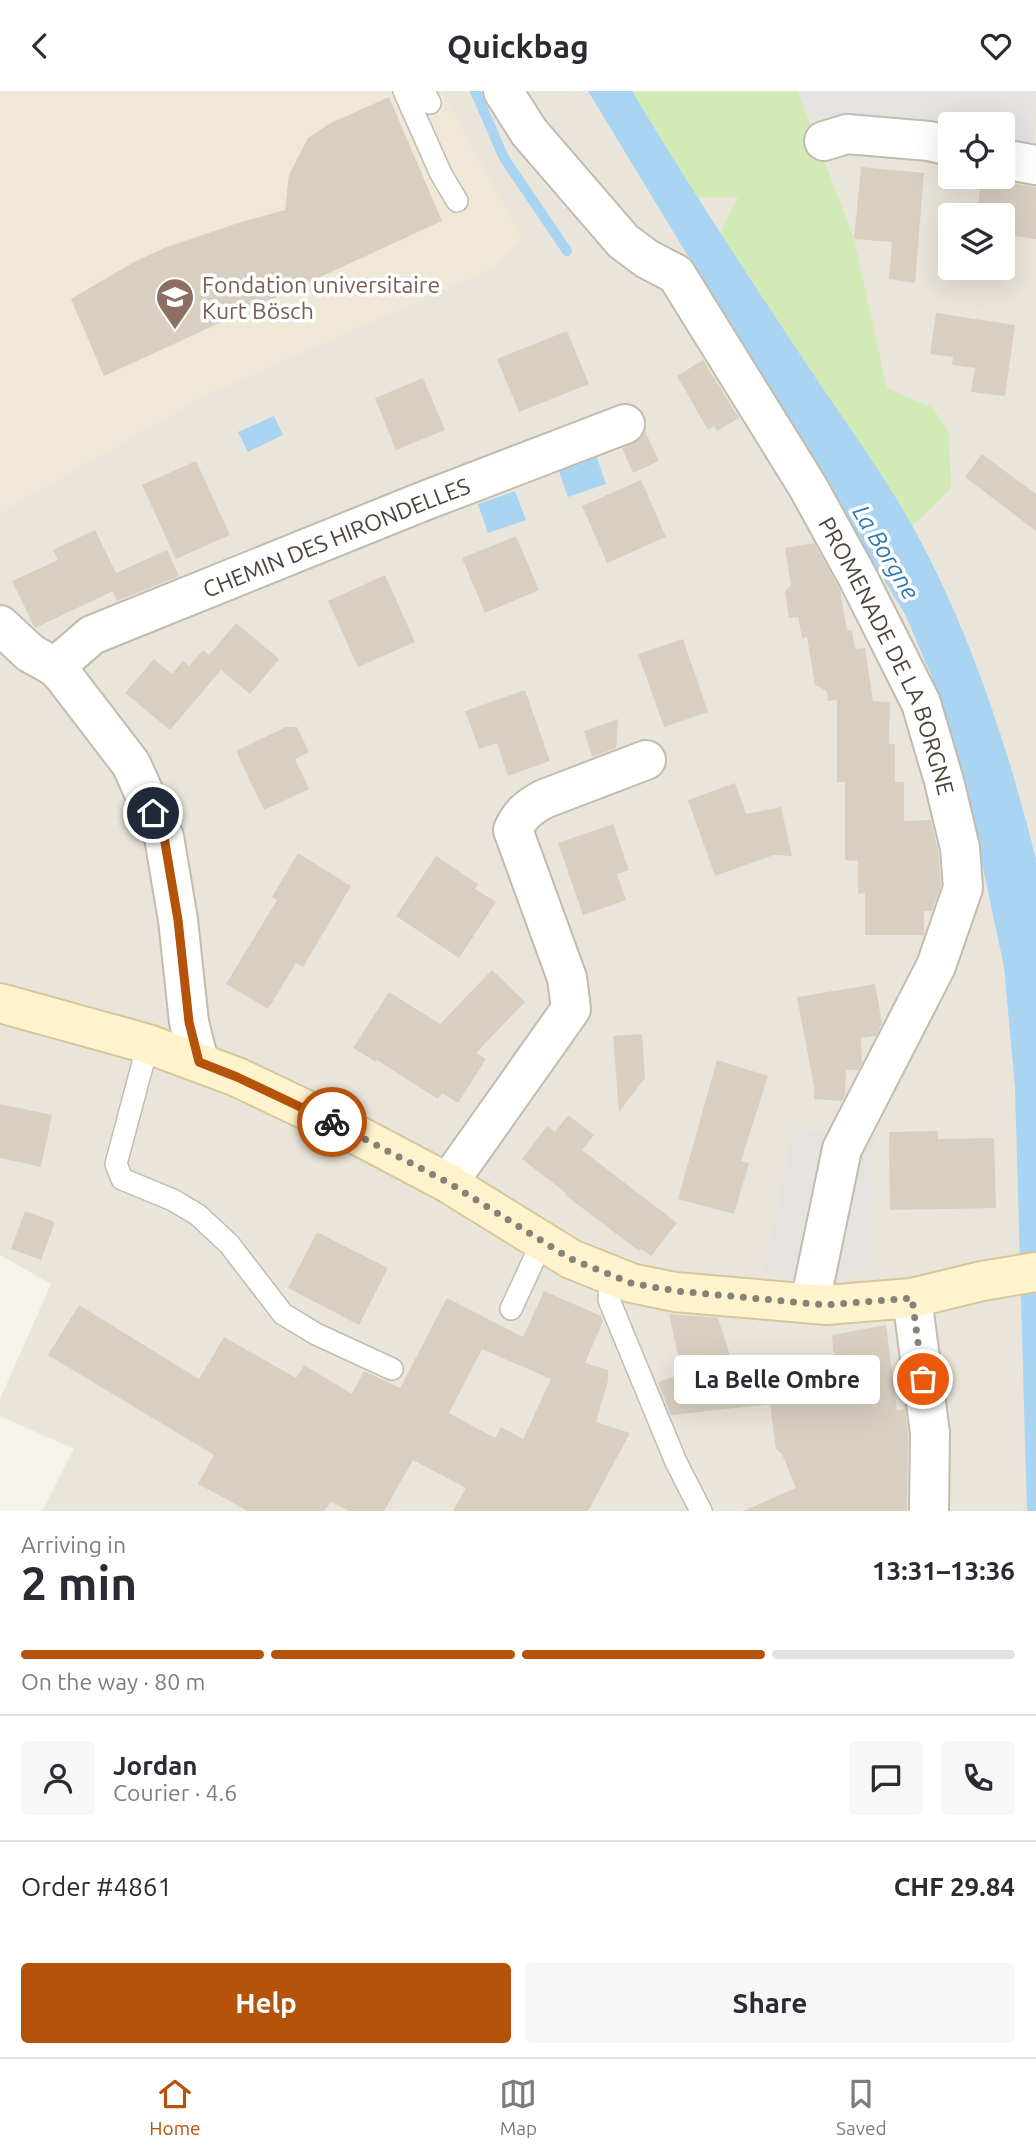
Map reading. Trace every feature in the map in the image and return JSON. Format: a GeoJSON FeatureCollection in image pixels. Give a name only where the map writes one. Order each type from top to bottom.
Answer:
{"type":"FeatureCollection","features":[{"type":"Feature","properties":{"kind":"street","name":"PROMENADE DE LA BORGNE"},"geometry":{"type":"LineString","coordinates":[[503,91],[529,132],[623,241],[647,259],[676,274],[808,487],[857,576],[921,703],[944,781],[960,848],[962,888],[936,966],[842,1149],[810,1303]]}},
{"type":"Feature","properties":{"kind":"street"},"geometry":{"type":"LineString","coordinates":[[824,142],[848,134],[938,143]]}},
{"type":"Feature","properties":{"kind":"street"},"geometry":{"type":"LineString","coordinates":[[1015,161],[1036,165]]}},
{"type":"Feature","properties":{"kind":"street","name":"CHEMIN DES HIRONDELLES"},"geometry":{"type":"LineString","coordinates":[[55,667],[92,635],[625,423]]}},
{"type":"Feature","properties":{"kind":"street"},"geometry":{"type":"LineString","coordinates":[[0,625],[30,653],[55,667],[131,764],[164,837],[178,920],[189,1022],[199,1062]]}},
{"type":"Feature","properties":{"kind":"street"},"geometry":{"type":"LineString","coordinates":[[449,1183],[571,1009],[567,978],[513,829],[529,808],[544,799],[646,760]]}},
{"type":"Feature","properties":{"kind":"street"},"geometry":{"type":"LineString","coordinates":[[0,1003],[148,1044],[237,1077],[340,1126],[449,1183],[542,1243],[610,1276],[676,1291],[826,1305],[912,1298],[982,1281],[1036,1272]]}},
{"type":"Feature","properties":{"kind":"street"},"geometry":{"type":"LineString","coordinates":[[912,1298],[930,1433],[929,1511]]}},
{"type":"Feature","properties":{"kind":"lane"},"geometry":{"type":"LineString","coordinates":[[404,91],[440,174],[457,201]]}},
{"type":"Feature","properties":{"kind":"lane"},"geometry":{"type":"LineString","coordinates":[[148,1044],[116,1164],[121,1178],[173,1200],[198,1215],[229,1244],[283,1314],[316,1334],[392,1369]]}},
{"type":"Feature","properties":{"kind":"lane"},"geometry":{"type":"LineString","coordinates":[[512,1308],[542,1243]]}},
{"type":"Feature","properties":{"kind":"lane"},"geometry":{"type":"LineString","coordinates":[[610,1276],[609,1300],[676,1462],[701,1511]]}},
{"type":"Feature","properties":{"kind":"shaded area"},"geometry":{"type":"Polygon","coordinates":[[[0,91],[1036,91],[1036,1511],[42,1511],[74,1449],[0,1416],[0,1399],[51,1284],[0,1255],[0,91]]]}},
{"type":"Feature","properties":{"kind":"shaded area","name":"Fondation universitaire Kurt Bösch"},"geometry":{"type":"Polygon","coordinates":[[[0,91],[441,91],[523,239],[493,268],[207,395],[0,513],[0,91]]]}},
{"type":"Feature","properties":{"kind":"shaded area"},"geometry":{"type":"Polygon","coordinates":[[[798,91],[1036,91],[1034,146],[1015,144],[1015,112],[938,112],[938,132],[806,113],[798,91]]]}},
{"type":"Feature","properties":{"kind":"shaded area"},"geometry":{"type":"Polygon","coordinates":[[[794,1126],[820,1134],[874,1128],[872,1273],[764,1273],[794,1126]]]}},
{"type":"Feature","properties":{"kind":"green space"},"geometry":{"type":"Polygon","coordinates":[[[632,91],[798,91],[854,239],[887,388],[933,408],[949,433],[951,488],[912,527],[720,234],[738,197],[696,198],[632,91]]]}},
{"type":"Feature","properties":{"kind":"water","name":"La Borgne"},"geometry":{"type":"Polygon","coordinates":[[[588,91],[632,91],[741,265],[889,486],[913,527],[952,607],[985,689],[1013,773],[1036,859],[1036,1511],[1027,1511],[1015,1087],[1004,967],[970,806],[931,675],[906,616],[588,91]]]}},
{"type":"Feature","properties":{"kind":"water"},"geometry":{"type":"Polygon","coordinates":[[[274,416],[283,435],[248,452],[238,432],[274,416]]]}},
{"type":"Feature","properties":{"kind":"water"},"geometry":{"type":"Polygon","coordinates":[[[596,455],[606,484],[568,497],[558,468],[596,455]]]}},
{"type":"Feature","properties":{"kind":"water"},"geometry":{"type":"Polygon","coordinates":[[[515,491],[526,520],[488,533],[478,504],[515,491]]]}},
{"type":"Feature","properties":{"kind":"building"},"geometry":{"type":"Polygon","coordinates":[[[389,97],[442,221],[104,376],[71,299],[134,262],[164,248],[285,210],[289,175],[308,138],[329,124],[389,97]]]}},
{"type":"Feature","properties":{"kind":"building"},"geometry":{"type":"Polygon","coordinates":[[[861,167],[924,173],[915,283],[889,279],[892,242],[854,239],[861,167]]]}},
{"type":"Feature","properties":{"kind":"building"},"geometry":{"type":"Polygon","coordinates":[[[1015,184],[1036,187],[1036,239],[1015,236],[1015,203],[978,203],[980,189],[1015,189],[1015,184]]]}},
{"type":"Feature","properties":{"kind":"building"},"geometry":{"type":"Polygon","coordinates":[[[936,313],[1015,325],[1005,396],[971,392],[975,368],[952,365],[953,357],[930,354],[936,313]]]}},
{"type":"Feature","properties":{"kind":"building"},"geometry":{"type":"Polygon","coordinates":[[[567,331],[589,384],[519,412],[497,359],[567,331]]]}},
{"type":"Feature","properties":{"kind":"building"},"geometry":{"type":"Polygon","coordinates":[[[703,360],[739,418],[717,431],[714,426],[708,430],[677,376],[703,360]]]}},
{"type":"Feature","properties":{"kind":"building"},"geometry":{"type":"Polygon","coordinates":[[[423,378],[445,430],[396,450],[375,398],[423,378]]]}},
{"type":"Feature","properties":{"kind":"building"},"geometry":{"type":"Polygon","coordinates":[[[645,431],[659,461],[633,473],[622,448],[641,438],[645,431]]]}},
{"type":"Feature","properties":{"kind":"building"},"geometry":{"type":"Polygon","coordinates":[[[982,454],[1036,494],[1036,531],[965,477],[982,454]]]}},
{"type":"Feature","properties":{"kind":"building"},"geometry":{"type":"Polygon","coordinates":[[[196,461],[230,535],[176,559],[142,485],[196,461]]]}},
{"type":"Feature","properties":{"kind":"building"},"geometry":{"type":"Polygon","coordinates":[[[641,480],[666,537],[607,563],[582,506],[641,480]]]}},
{"type":"Feature","properties":{"kind":"building"},"geometry":{"type":"Polygon","coordinates":[[[95,530],[116,573],[167,550],[179,576],[117,601],[113,591],[35,628],[12,581],[58,560],[53,550],[95,530]]]}},
{"type":"Feature","properties":{"kind":"building"},"geometry":{"type":"Polygon","coordinates":[[[516,536],[539,590],[485,613],[462,558],[516,536]]]}},
{"type":"Feature","properties":{"kind":"building"},"geometry":{"type":"Polygon","coordinates":[[[814,543],[840,590],[847,631],[852,630],[855,649],[865,648],[873,701],[890,702],[889,744],[895,744],[895,782],[904,782],[904,821],[931,820],[938,851],[941,885],[932,911],[924,911],[924,935],[865,935],[865,893],[858,894],[858,861],[845,860],[845,782],[837,782],[837,700],[828,701],[827,691],[815,685],[807,637],[802,638],[798,617],[789,618],[785,591],[791,585],[785,548],[814,543]]]}},
{"type":"Feature","properties":{"kind":"building"},"geometry":{"type":"Polygon","coordinates":[[[385,575],[415,642],[358,667],[328,601],[385,575]]]}},
{"type":"Feature","properties":{"kind":"building"},"geometry":{"type":"Polygon","coordinates":[[[236,623],[279,659],[250,694],[221,670],[170,730],[125,693],[154,659],[172,674],[183,661],[189,666],[203,650],[209,655],[236,623]]]}},
{"type":"Feature","properties":{"kind":"building"},"geometry":{"type":"Polygon","coordinates":[[[683,639],[708,712],[664,727],[638,654],[683,639]]]}},
{"type":"Feature","properties":{"kind":"building"},"geometry":{"type":"Polygon","coordinates":[[[525,690],[550,761],[508,776],[497,743],[479,749],[465,711],[525,690]]]}},
{"type":"Feature","properties":{"kind":"building"},"geometry":{"type":"Polygon","coordinates":[[[618,719],[616,748],[592,757],[584,731],[618,719]]]}},
{"type":"Feature","properties":{"kind":"building"},"geometry":{"type":"Polygon","coordinates":[[[286,727],[297,727],[309,752],[295,759],[309,789],[264,810],[236,751],[286,727]]]}},
{"type":"Feature","properties":{"kind":"building"},"geometry":{"type":"Polygon","coordinates":[[[735,783],[746,814],[781,807],[792,856],[774,855],[715,876],[688,800],[735,783]]]}},
{"type":"Feature","properties":{"kind":"building"},"geometry":{"type":"Polygon","coordinates":[[[613,824],[629,870],[617,874],[626,900],[583,915],[558,843],[613,824]]]}},
{"type":"Feature","properties":{"kind":"building"},"geometry":{"type":"Polygon","coordinates":[[[298,853],[351,886],[303,967],[296,963],[268,1009],[226,984],[277,900],[272,897],[298,853]]]}},
{"type":"Feature","properties":{"kind":"building"},"geometry":{"type":"Polygon","coordinates":[[[436,856],[478,884],[475,889],[496,902],[459,958],[396,916],[436,856]]]}},
{"type":"Feature","properties":{"kind":"building"},"geometry":{"type":"Polygon","coordinates":[[[492,970],[525,1002],[476,1053],[486,1059],[458,1103],[442,1093],[438,1099],[353,1048],[389,992],[440,1024],[492,970]]]}},
{"type":"Feature","properties":{"kind":"building"},"geometry":{"type":"Polygon","coordinates":[[[875,984],[882,1023],[876,1036],[861,1038],[862,1063],[858,1070],[846,1070],[845,1095],[842,1101],[814,1099],[814,1086],[797,997],[875,984]]]}},
{"type":"Feature","properties":{"kind":"building"},"geometry":{"type":"Polygon","coordinates":[[[642,1034],[645,1078],[619,1112],[613,1036],[642,1034]]]}},
{"type":"Feature","properties":{"kind":"building"},"geometry":{"type":"Polygon","coordinates":[[[717,1060],[768,1076],[741,1161],[749,1163],[734,1214],[678,1199],[717,1060]]]}},
{"type":"Feature","properties":{"kind":"building"},"geometry":{"type":"Polygon","coordinates":[[[0,1104],[52,1115],[41,1167],[0,1158],[0,1104]]]}},
{"type":"Feature","properties":{"kind":"building"},"geometry":{"type":"Polygon","coordinates":[[[568,1115],[594,1135],[582,1150],[677,1223],[651,1256],[641,1249],[639,1251],[522,1159],[547,1126],[555,1132],[568,1115]]]}},
{"type":"Feature","properties":{"kind":"building"},"geometry":{"type":"Polygon","coordinates":[[[938,1131],[938,1139],[994,1138],[996,1208],[890,1210],[889,1132],[938,1131]]]}},
{"type":"Feature","properties":{"kind":"building"},"geometry":{"type":"Polygon","coordinates":[[[25,1211],[55,1222],[41,1260],[11,1249],[25,1211]]]}},
{"type":"Feature","properties":{"kind":"building"},"geometry":{"type":"Polygon","coordinates":[[[317,1232],[388,1268],[359,1325],[288,1288],[317,1232]]]}},
{"type":"Feature","properties":{"kind":"building"},"geometry":{"type":"Polygon","coordinates":[[[544,1291],[601,1316],[603,1321],[585,1363],[608,1370],[608,1381],[596,1422],[630,1433],[588,1511],[453,1511],[466,1488],[413,1460],[384,1511],[349,1511],[331,1502],[324,1511],[248,1511],[198,1484],[214,1455],[48,1355],[79,1305],[199,1379],[224,1337],[296,1378],[304,1365],[352,1394],[364,1371],[400,1388],[447,1298],[523,1337],[544,1291]],[[482,1349],[449,1413],[495,1438],[501,1427],[523,1439],[551,1379],[482,1349]]]}},
{"type":"Feature","properties":{"kind":"building"},"geometry":{"type":"Polygon","coordinates":[[[669,1314],[718,1318],[737,1377],[835,1366],[832,1335],[886,1325],[897,1410],[905,1409],[908,1434],[907,1511],[743,1511],[796,1488],[782,1454],[776,1449],[770,1404],[671,1415],[658,1382],[682,1374],[669,1314]]]}},
{"type":"Feature","properties":{"kind":"waterway"},"geometry":{"type":"LineString","coordinates":[[475,91],[504,158],[567,251]]}},
{"type":"Feature","properties":{"kind":"way so far"},"geometry":{"type":"LineString","coordinates":[[332,1122],[449,1183],[571,1259],[631,1283],[676,1291],[826,1305],[912,1298],[923,1379]]}},
{"type":"Feature","properties":{"kind":"place","name":"Fondation universitaire Kurt Bösch"},"geometry":{"type":"Point","coordinates":[175,331]}},
{"type":"Feature","properties":{"kind":"place","name":"La Belle Ombre"},"geometry":{"type":"Point","coordinates":[923,1379]}},
{"type":"Feature","properties":{"kind":"route"},"geometry":{"type":"LineString","coordinates":[[153,813],[164,837],[178,920],[189,1022],[199,1062],[332,1122]]}}]}
